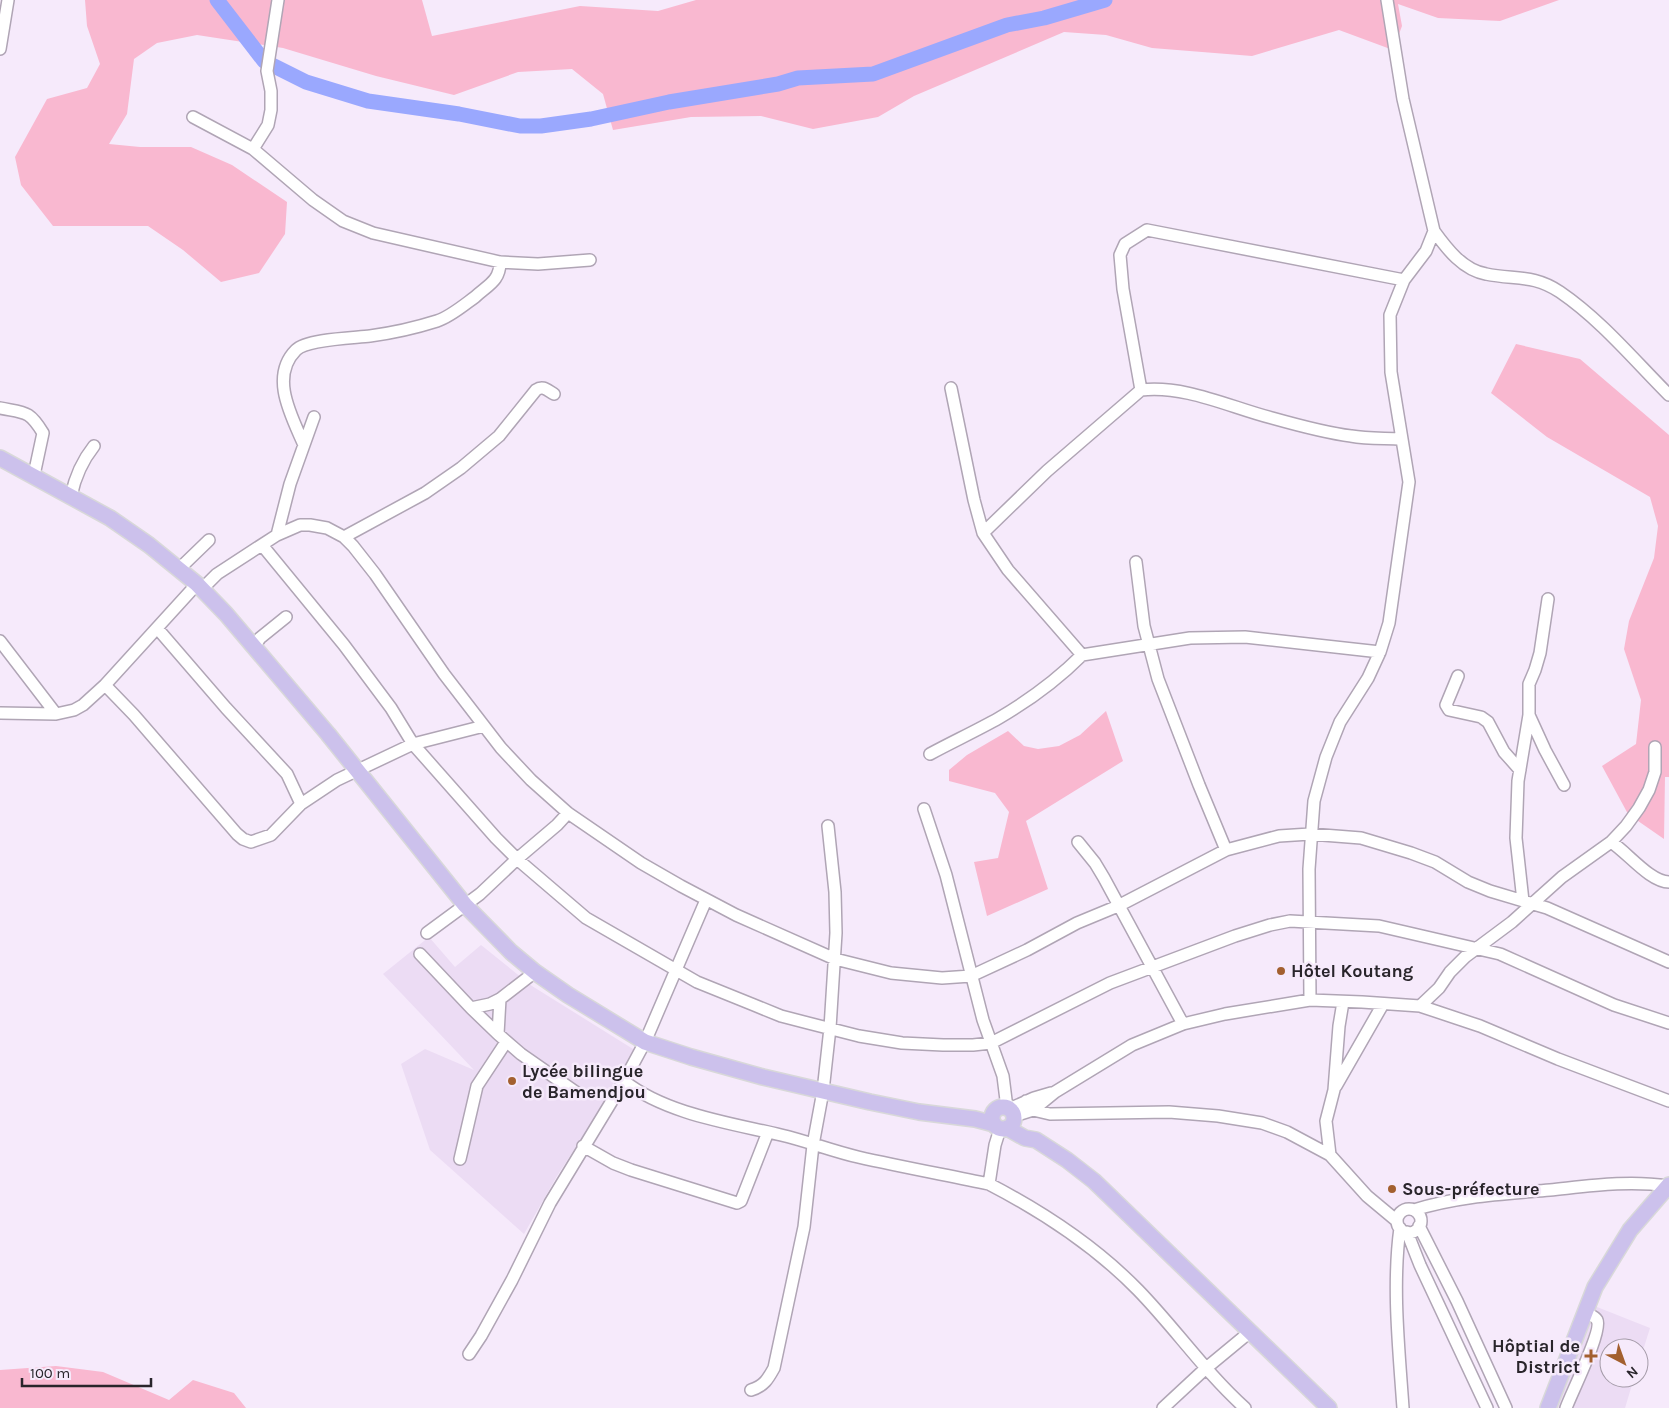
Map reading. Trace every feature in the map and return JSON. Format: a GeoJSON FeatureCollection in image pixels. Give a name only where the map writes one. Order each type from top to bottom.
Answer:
{"type":"FeatureCollection","features":[{"type":"Feature","properties":{"kind":"main road"},"geometry":{"type":"LineString","coordinates":[[0,458],[34,475],[118,524],[149,545],[199,586],[254,647],[357,770],[465,905],[511,952],[535,972],[645,1042],[700,1060],[823,1091],[919,1112],[975,1119],[1005,1118],[1025,1138],[1036,1140],[1094,1180],[1329,1408]]}},
{"type":"Feature","properties":{"kind":"main road"},"geometry":{"type":"LineString","coordinates":[[1548,1408],[1595,1287],[1630,1230],[1668,1185]]}},
{"type":"Feature","properties":{"kind":"street"},"geometry":{"type":"LineString","coordinates":[[0,49],[8,0]]}},
{"type":"Feature","properties":{"kind":"street"},"geometry":{"type":"LineString","coordinates":[[253,149],[268,125],[271,110],[271,91],[267,71],[278,0]]}},
{"type":"Feature","properties":{"kind":"street"},"geometry":{"type":"LineString","coordinates":[[1387,0],[1403,99],[1434,231],[1445,245],[1469,268],[1485,274],[1519,277],[1540,282],[1559,292],[1583,310],[1669,395]]}},
{"type":"Feature","properties":{"kind":"street"},"geometry":{"type":"LineString","coordinates":[[193,117],[253,149],[313,200],[343,221],[373,233],[500,262],[538,264],[590,260]]}},
{"type":"Feature","properties":{"kind":"street"},"geometry":{"type":"LineString","coordinates":[[1141,390],[1120,256],[1126,244],[1147,230],[1404,280]]}},
{"type":"Feature","properties":{"kind":"street"},"geometry":{"type":"LineString","coordinates":[[1310,1000],[1308,869],[1314,801],[1334,734],[1347,708],[1368,678],[1380,652],[1389,623],[1409,482],[1391,372],[1390,315],[1404,280],[1426,251],[1434,231]]}},
{"type":"Feature","properties":{"kind":"street"},"geometry":{"type":"LineString","coordinates":[[304,445],[284,395],[284,375],[289,360],[297,349],[309,343],[371,336],[439,321],[463,306],[496,280],[500,272],[500,262]]}},
{"type":"Feature","properties":{"kind":"street"},"geometry":{"type":"LineString","coordinates":[[344,537],[425,493],[461,468],[499,436],[540,387],[554,394]]}},
{"type":"Feature","properties":{"kind":"street"},"geometry":{"type":"LineString","coordinates":[[951,388],[974,500],[983,533],[1008,570],[1082,655]]}},
{"type":"Feature","properties":{"kind":"street"},"geometry":{"type":"LineString","coordinates":[[983,533],[1047,472],[1141,390],[1157,388],[1180,392],[1218,401],[1272,418],[1351,436],[1401,439]]}},
{"type":"Feature","properties":{"kind":"street"},"geometry":{"type":"LineString","coordinates":[[0,408],[27,414],[34,419],[43,433],[34,475]]}},
{"type":"Feature","properties":{"kind":"street"},"geometry":{"type":"LineString","coordinates":[[277,535],[290,484],[314,417]]}},
{"type":"Feature","properties":{"kind":"street"},"geometry":{"type":"LineString","coordinates":[[71,496],[78,471],[84,458],[94,446]]}},
{"type":"Feature","properties":{"kind":"street"},"geometry":{"type":"LineString","coordinates":[[0,713],[56,714],[83,706],[199,586],[277,535],[300,525],[310,525],[327,528],[344,537],[369,566],[444,674],[484,726],[514,763],[568,814],[599,833],[641,864],[706,900],[835,960],[891,973],[942,978],[971,976],[1028,950],[1077,923],[1118,906],[1226,850],[1279,836],[1310,834],[1361,838],[1387,844],[1435,862],[1468,882],[1575,919],[1669,962]]}},
{"type":"Feature","properties":{"kind":"street"},"geometry":{"type":"LineString","coordinates":[[179,569],[209,540]]}},
{"type":"Feature","properties":{"kind":"street"},"geometry":{"type":"LineString","coordinates":[[262,545],[355,659],[391,708],[413,744],[517,859],[586,918],[632,946],[697,982],[781,1016],[859,1036],[902,1043],[958,1045],[991,1043],[1110,982],[1270,925],[1290,921],[1310,921],[1379,926],[1500,954],[1614,1005],[1669,1023]]}},
{"type":"Feature","properties":{"kind":"street"},"geometry":{"type":"LineString","coordinates":[[1136,562],[1144,626],[1158,679],[1226,850]]}},
{"type":"Feature","properties":{"kind":"street"},"geometry":{"type":"LineString","coordinates":[[1527,902],[1516,838],[1520,770],[1529,715],[1529,684],[1540,653],[1548,599]]}},
{"type":"Feature","properties":{"kind":"street"},"geometry":{"type":"LineString","coordinates":[[254,647],[260,638],[286,617]]}},
{"type":"Feature","properties":{"kind":"street"},"geometry":{"type":"LineString","coordinates":[[157,628],[226,708],[287,774],[301,804]]}},
{"type":"Feature","properties":{"kind":"street"},"geometry":{"type":"LineString","coordinates":[[930,754],[999,718],[1050,683],[1082,655],[1190,638],[1244,637],[1380,652]]}},
{"type":"Feature","properties":{"kind":"street"},"geometry":{"type":"LineString","coordinates":[[0,640],[56,714]]}},
{"type":"Feature","properties":{"kind":"street"},"geometry":{"type":"LineString","coordinates":[[1458,676],[1446,705],[1449,710],[1481,717],[1488,722],[1504,752],[1520,770]]}},
{"type":"Feature","properties":{"kind":"street"},"geometry":{"type":"LineString","coordinates":[[105,685],[134,715],[237,834],[251,842],[271,835],[301,804],[337,780],[357,770],[413,744],[484,726]]}},
{"type":"Feature","properties":{"kind":"street"},"geometry":{"type":"LineString","coordinates":[[1529,715],[1564,785]]}},
{"type":"Feature","properties":{"kind":"street"},"geometry":{"type":"LineString","coordinates":[[1420,1006],[1439,988],[1450,972],[1475,949],[1512,922],[1527,902],[1612,842],[1639,808],[1649,790],[1655,772],[1655,746]]}},
{"type":"Feature","properties":{"kind":"street"},"geometry":{"type":"LineString","coordinates":[[924,809],[946,875],[971,976],[1003,1076],[1005,1118],[995,1144],[989,1184]]}},
{"type":"Feature","properties":{"kind":"street"},"geometry":{"type":"LineString","coordinates":[[427,933],[480,894],[568,814]]}},
{"type":"Feature","properties":{"kind":"street"},"geometry":{"type":"LineString","coordinates":[[751,1390],[759,1388],[766,1382],[774,1368],[804,1227],[813,1145],[823,1091],[835,960],[835,892],[828,826]]}},
{"type":"Feature","properties":{"kind":"street"},"geometry":{"type":"LineString","coordinates":[[1078,842],[1095,863],[1183,1024]]}},
{"type":"Feature","properties":{"kind":"street"},"geometry":{"type":"LineString","coordinates":[[1612,842],[1652,875],[1669,882]]}},
{"type":"Feature","properties":{"kind":"street"},"geometry":{"type":"LineString","coordinates":[[1435,862],[1445,854]]}},
{"type":"Feature","properties":{"kind":"street"},"geometry":{"type":"LineString","coordinates":[[469,1354],[512,1280],[550,1202],[624,1081],[645,1042],[706,900]]}},
{"type":"Feature","properties":{"kind":"street"},"geometry":{"type":"LineString","coordinates":[[420,954],[470,1008],[502,1038],[577,1093]]}},
{"type":"Feature","properties":{"kind":"street"},"geometry":{"type":"LineString","coordinates":[[470,1008],[490,1004],[500,999],[535,972]]}},
{"type":"Feature","properties":{"kind":"street"},"geometry":{"type":"LineString","coordinates":[[460,1158],[477,1086],[502,1038],[500,999]]}},
{"type":"Feature","properties":{"kind":"street"},"geometry":{"type":"LineString","coordinates":[[1005,1118],[1055,1092],[1132,1045],[1183,1024],[1225,1014],[1310,1000],[1420,1006],[1480,1026],[1558,1059],[1669,1101]]}},
{"type":"Feature","properties":{"kind":"street"},"geometry":{"type":"LineString","coordinates":[[1330,1155],[1326,1121],[1334,1090],[1339,1026],[1343,1002]]}},
{"type":"Feature","properties":{"kind":"street"},"geometry":{"type":"LineString","coordinates":[[1334,1090],[1383,1004]]}},
{"type":"Feature","properties":{"kind":"street"},"geometry":{"type":"LineString","coordinates":[[624,1081],[637,1091],[659,1102],[690,1112],[857,1157],[989,1184],[1043,1214],[1101,1256],[1150,1303],[1205,1369],[1245,1408]]}},
{"type":"Feature","properties":{"kind":"street"},"geometry":{"type":"LineString","coordinates":[[1029,1106],[1050,1114],[1169,1112],[1240,1118],[1262,1123],[1287,1132],[1330,1155],[1367,1196],[1402,1227],[1414,1231],[1420,1226]]}},
{"type":"Feature","properties":{"kind":"street"},"geometry":{"type":"LineString","coordinates":[[583,1146],[613,1163],[631,1170],[738,1203],[741,1201],[768,1132]]}},
{"type":"Feature","properties":{"kind":"street"},"geometry":{"type":"LineString","coordinates":[[1487,1408],[1398,1217],[1403,1211],[1463,1198],[1624,1182],[1647,1182],[1668,1185]]}},
{"type":"Feature","properties":{"kind":"street"},"geometry":{"type":"LineString","coordinates":[[1414,1210],[1421,1219],[1420,1226],[1457,1301],[1502,1407]]}},
{"type":"Feature","properties":{"kind":"street"},"geometry":{"type":"LineString","coordinates":[[1402,1227],[1398,1246],[1398,1345],[1403,1408]]}},
{"type":"Feature","properties":{"kind":"street"},"geometry":{"type":"LineString","coordinates":[[1566,1408],[1592,1348],[1597,1331],[1598,1323],[1596,1319],[1584,1312]]}},
{"type":"Feature","properties":{"kind":"street"},"geometry":{"type":"LineString","coordinates":[[1163,1408],[1205,1369],[1251,1331]]}},
{"type":"Feature","properties":{"kind":"shaded area"},"geometry":{"type":"Polygon","coordinates":[[[85,0],[422,0],[432,36],[580,6],[658,11],[696,0],[1559,0],[1500,21],[1438,18],[1398,4],[1402,26],[1393,50],[1339,30],[1252,56],[1152,48],[1106,35],[1064,32],[914,96],[878,117],[813,129],[761,116],[691,117],[613,130],[603,94],[572,69],[518,72],[454,95],[376,76],[283,48],[197,35],[157,43],[134,59],[127,114],[109,144],[140,147],[191,147],[232,165],[287,202],[285,234],[259,273],[221,282],[183,250],[148,226],[53,226],[21,185],[15,157],[47,99],[87,88],[100,64],[87,26],[85,0]]]}},
{"type":"Feature","properties":{"kind":"shaded area"},"geometry":{"type":"Polygon","coordinates":[[[1516,344],[1580,359],[1669,435],[1669,777],[1665,777],[1664,839],[1628,814],[1602,766],[1636,744],[1641,700],[1624,649],[1629,621],[1654,558],[1658,526],[1650,497],[1547,437],[1491,393],[1516,344]]]}},
{"type":"Feature","properties":{"kind":"shaded area"},"geometry":{"type":"Polygon","coordinates":[[[1106,711],[1123,761],[1026,821],[1048,889],[987,916],[974,862],[998,858],[1009,812],[995,793],[949,781],[949,770],[967,755],[1008,731],[1024,746],[1038,749],[1059,746],[1080,735],[1106,711]]]}},
{"type":"Feature","properties":{"kind":"shaded area","name":"Lycée bilingue de Bamendjou"},"geometry":{"type":"Polygon","coordinates":[[[429,937],[455,967],[481,945],[532,986],[633,1049],[633,1054],[612,1091],[557,1176],[524,1234],[430,1150],[401,1064],[425,1049],[474,1070],[383,974],[429,937]]]}},
{"type":"Feature","properties":{"kind":"shaded area","name":"Hôptial de District"},"geometry":{"type":"Polygon","coordinates":[[[1592,1305],[1650,1328],[1647,1338],[1599,1338],[1599,1388],[1631,1388],[1625,1408],[1556,1408],[1592,1305]]]}},
{"type":"Feature","properties":{"kind":"shaded area"},"geometry":{"type":"Polygon","coordinates":[[[56,1366],[103,1372],[169,1400],[193,1380],[234,1393],[246,1408],[0,1408],[0,1370],[56,1366]]]}},
{"type":"Feature","properties":{"kind":"waterway"},"geometry":{"type":"LineString","coordinates":[[217,0],[264,61],[306,82],[368,101],[459,114],[520,126],[541,126],[591,119],[669,102],[778,84],[798,78],[873,74],[1007,25],[1044,18],[1105,0]]}},
{"type":"Feature","properties":{"kind":"place","name":"Hôtel Koutang"},"geometry":{"type":"Point","coordinates":[1281,971]}},
{"type":"Feature","properties":{"kind":"place","name":"Lycée bilingue de Bamendjou"},"geometry":{"type":"Point","coordinates":[512,1081]}},
{"type":"Feature","properties":{"kind":"place","name":"Sous-préfecture"},"geometry":{"type":"Point","coordinates":[1392,1189]}},
{"type":"Feature","properties":{"kind":"place","name":"Hôptial de District"},"geometry":{"type":"Point","coordinates":[1591,1356]}}]}
